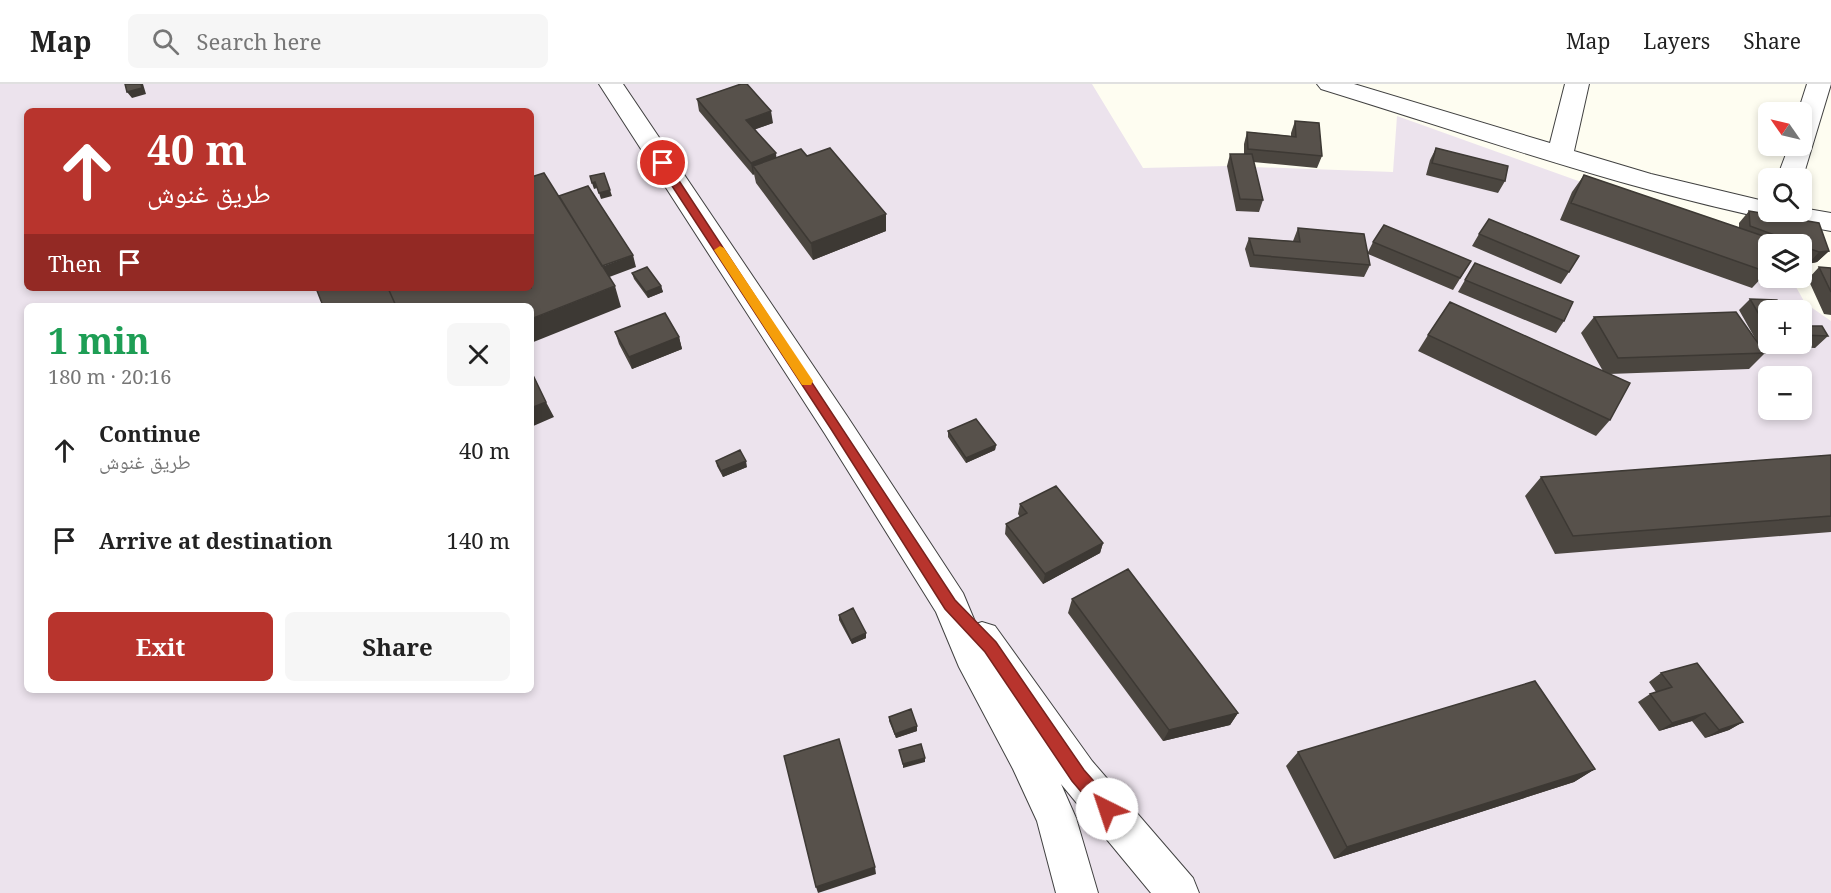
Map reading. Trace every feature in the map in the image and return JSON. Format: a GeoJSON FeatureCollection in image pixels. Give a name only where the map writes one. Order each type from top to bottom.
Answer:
{"type":"FeatureCollection","features":[{"type":"Feature","properties":{"kind":"street"},"geometry":{"type":"LineString","coordinates":[[611,84],[830,416],[950,604],[972,655],[1027,756],[1056,818],[1077,893]]}},
{"type":"Feature","properties":{"kind":"street"},"geometry":{"type":"LineString","coordinates":[[1329,84],[1646,181],[1758,208]]}},
{"type":"Feature","properties":{"kind":"street"},"geometry":{"type":"LineString","coordinates":[[1560,156],[1577,84]]}},
{"type":"Feature","properties":{"kind":"street"},"geometry":{"type":"LineString","coordinates":[[1812,107],[1819,84]]}},
{"type":"Feature","properties":{"kind":"street"},"geometry":{"type":"LineString","coordinates":[[1812,219],[1831,222]]}},
{"type":"Feature","properties":{"kind":"street"},"geometry":{"type":"LineString","coordinates":[[950,604],[990,647],[1078,775],[1178,893]]}},
{"type":"Feature","properties":{"kind":"shaded area"},"geometry":{"type":"Polygon","coordinates":[[[0,84],[1092,84],[1143,168],[1227,166],[1393,172],[1397,116],[1758,245],[1758,288],[1797,288],[1803,300],[1758,300],[1758,354],[1812,354],[1812,308],[1831,321],[1831,893],[0,893],[0,84]]]}},
{"type":"Feature","properties":{"kind":"building"},"geometry":{"type":"Polygon","coordinates":[[[125,84],[141,84],[142,88],[127,92],[125,84]]]}},
{"type":"Feature","properties":{"kind":"building"},"geometry":{"type":"Polygon","coordinates":[[[747,84],[771,111],[746,120],[776,153],[751,163],[697,99],[747,84]]]}},
{"type":"Feature","properties":{"kind":"building"},"geometry":{"type":"Polygon","coordinates":[[[1295,121],[1319,123],[1322,156],[1248,149],[1247,132],[1296,137],[1295,121]]]}},
{"type":"Feature","properties":{"kind":"building"},"geometry":{"type":"Polygon","coordinates":[[[830,148],[886,214],[811,243],[753,166],[801,149],[807,156],[830,148]]]}},
{"type":"Feature","properties":{"kind":"building"},"geometry":{"type":"Polygon","coordinates":[[[1436,148],[1508,166],[1505,181],[1432,163],[1436,148]]]}},
{"type":"Feature","properties":{"kind":"building"},"geometry":{"type":"Polygon","coordinates":[[[1230,154],[1252,154],[1263,200],[1240,199],[1230,154]]]}},
{"type":"Feature","properties":{"kind":"building"},"geometry":{"type":"Polygon","coordinates":[[[544,173],[615,286],[534,318],[534,303],[395,303],[389,291],[534,291],[534,176],[544,173]]]}},
{"type":"Feature","properties":{"kind":"building"},"geometry":{"type":"Polygon","coordinates":[[[604,173],[610,190],[599,193],[590,176],[604,173]]]}},
{"type":"Feature","properties":{"kind":"building"},"geometry":{"type":"Polygon","coordinates":[[[1584,175],[1758,234],[1758,269],[1571,203],[1584,175]]]}},
{"type":"Feature","properties":{"kind":"building"},"geometry":{"type":"Polygon","coordinates":[[[588,186],[633,255],[602,266],[559,196],[588,186]]]}},
{"type":"Feature","properties":{"kind":"building"},"geometry":{"type":"Polygon","coordinates":[[[1749,211],[1758,213],[1758,222],[1819,223],[1829,251],[1819,252],[1812,250],[1812,234],[1772,234],[1750,226],[1749,211]]]}},
{"type":"Feature","properties":{"kind":"building"},"geometry":{"type":"Polygon","coordinates":[[[1489,219],[1579,256],[1569,272],[1479,234],[1489,219]]]}},
{"type":"Feature","properties":{"kind":"building"},"geometry":{"type":"Polygon","coordinates":[[[1384,225],[1471,261],[1460,278],[1373,242],[1384,225]]]}},
{"type":"Feature","properties":{"kind":"building"},"geometry":{"type":"Polygon","coordinates":[[[1298,228],[1364,234],[1370,265],[1254,255],[1249,238],[1300,242],[1298,228]]]}},
{"type":"Feature","properties":{"kind":"building"},"geometry":{"type":"Polygon","coordinates":[[[1475,263],[1573,302],[1564,321],[1465,280],[1475,263]]]}},
{"type":"Feature","properties":{"kind":"building"},"geometry":{"type":"Polygon","coordinates":[[[647,267],[661,286],[646,292],[632,273],[647,267]]]}},
{"type":"Feature","properties":{"kind":"building"},"geometry":{"type":"Polygon","coordinates":[[[1819,267],[1831,268],[1831,292],[1819,267]]]}},
{"type":"Feature","properties":{"kind":"building"},"geometry":{"type":"Polygon","coordinates":[[[317,291],[389,291],[395,303],[322,303],[317,291]]]}},
{"type":"Feature","properties":{"kind":"building"},"geometry":{"type":"Polygon","coordinates":[[[1750,299],[1777,300],[1758,300],[1758,313],[1750,299]]]}},
{"type":"Feature","properties":{"kind":"building"},"geometry":{"type":"Polygon","coordinates":[[[1450,302],[1630,383],[1610,420],[1428,335],[1450,302]]]}},
{"type":"Feature","properties":{"kind":"building"},"geometry":{"type":"Polygon","coordinates":[[[1736,312],[1758,343],[1758,353],[1618,358],[1594,317],[1736,312]]]}},
{"type":"Feature","properties":{"kind":"building"},"geometry":{"type":"Polygon","coordinates":[[[665,313],[679,337],[629,357],[615,332],[665,313]]]}},
{"type":"Feature","properties":{"kind":"building"},"geometry":{"type":"Polygon","coordinates":[[[1812,326],[1822,326],[1828,336],[1812,335],[1812,326]]]}},
{"type":"Feature","properties":{"kind":"building"},"geometry":{"type":"Polygon","coordinates":[[[534,377],[546,402],[534,407],[534,377]]]}},
{"type":"Feature","properties":{"kind":"building"},"geometry":{"type":"Polygon","coordinates":[[[976,419],[996,445],[966,458],[948,431],[976,419]]]}},
{"type":"Feature","properties":{"kind":"building"},"geometry":{"type":"Polygon","coordinates":[[[740,450],[746,461],[721,471],[716,461],[740,450]]]}},
{"type":"Feature","properties":{"kind":"building"},"geometry":{"type":"Polygon","coordinates":[[[1831,455],[1831,516],[1573,536],[1541,477],[1831,455]]]}},
{"type":"Feature","properties":{"kind":"building"},"geometry":{"type":"Polygon","coordinates":[[[1056,486],[1103,543],[1045,574],[1006,524],[1027,513],[1020,504],[1056,486]]]}},
{"type":"Feature","properties":{"kind":"building"},"geometry":{"type":"Polygon","coordinates":[[[1128,569],[1238,713],[1169,730],[1072,599],[1128,569]]]}},
{"type":"Feature","properties":{"kind":"building"},"geometry":{"type":"Polygon","coordinates":[[[853,608],[866,633],[851,640],[839,615],[853,608]]]}},
{"type":"Feature","properties":{"kind":"building"},"geometry":{"type":"Polygon","coordinates":[[[1697,663],[1743,722],[1719,730],[1705,713],[1672,723],[1650,694],[1672,687],[1661,673],[1697,663]]]}},
{"type":"Feature","properties":{"kind":"building"},"geometry":{"type":"Polygon","coordinates":[[[1535,681],[1595,769],[1347,847],[1298,752],[1535,681]]]}},
{"type":"Feature","properties":{"kind":"building"},"geometry":{"type":"Polygon","coordinates":[[[911,709],[917,726],[895,734],[889,717],[911,709]]]}},
{"type":"Feature","properties":{"kind":"building"},"geometry":{"type":"Polygon","coordinates":[[[839,739],[875,867],[816,887],[784,756],[839,739]]]}},
{"type":"Feature","properties":{"kind":"building"},"geometry":{"type":"Polygon","coordinates":[[[921,744],[925,758],[903,764],[899,750],[921,744]]]}},
{"type":"Feature","properties":{"kind":"slow traffic"},"geometry":{"type":"LineString","coordinates":[[720,250],[807,381]]}},
{"type":"Feature","properties":{"kind":"route"},"geometry":{"type":"LineString","coordinates":[[663,163],[836,425],[950,604],[990,647],[1078,775],[1107,809]]}}]}
